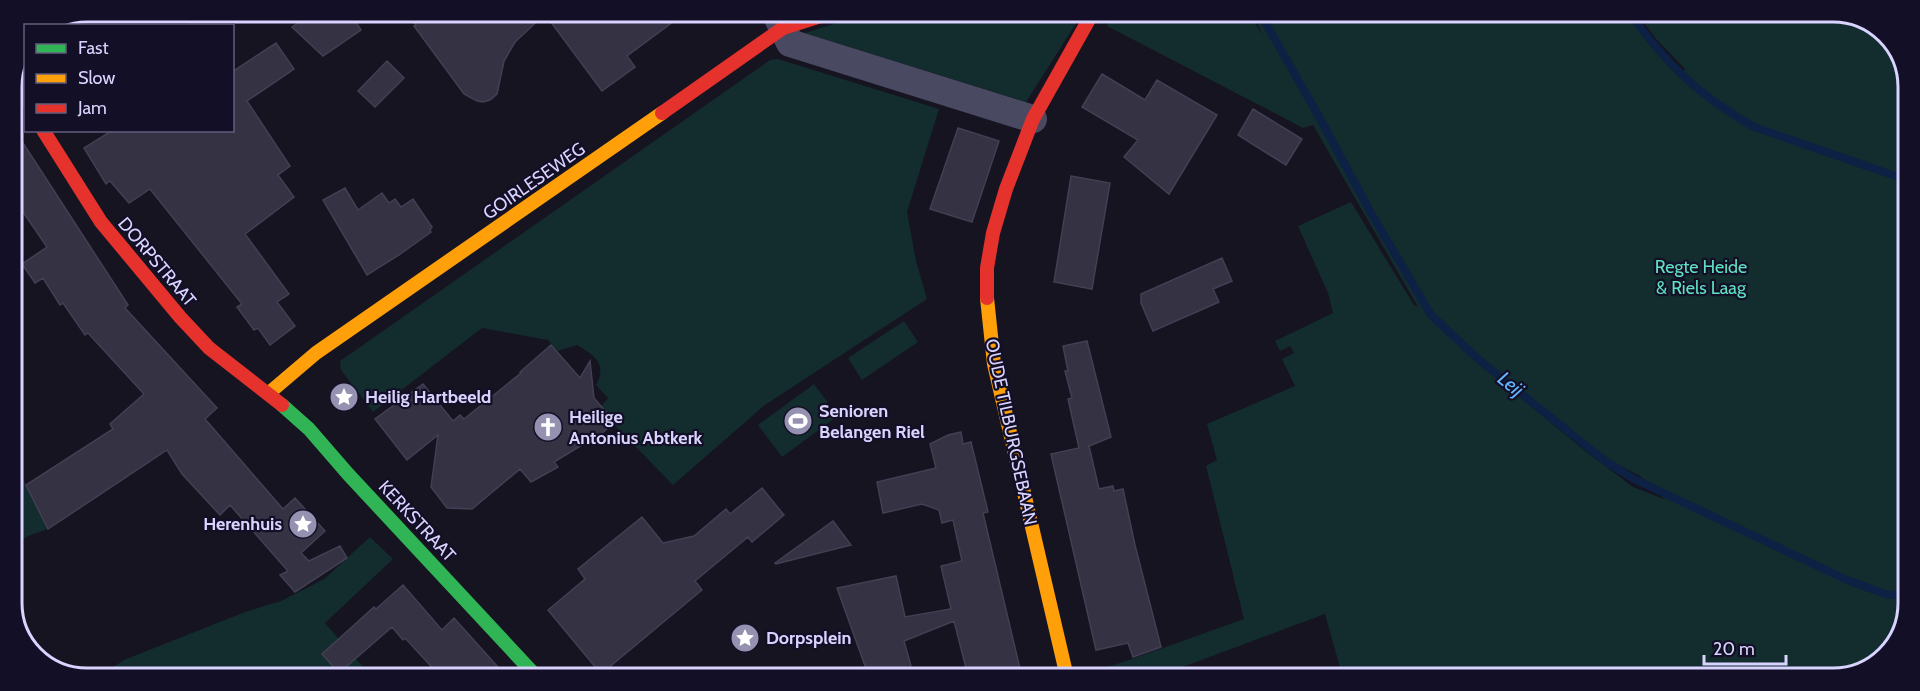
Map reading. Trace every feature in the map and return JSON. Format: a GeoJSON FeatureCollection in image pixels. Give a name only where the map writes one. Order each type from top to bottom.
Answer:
{"type":"FeatureCollection","features":[{"type":"Feature","properties":{"kind":"street","name":"GOIRLESEWEG"},"geometry":{"type":"LineString","coordinates":[[269,393],[316,353],[567,180],[779,22]]}},
{"type":"Feature","properties":{"kind":"street"},"geometry":{"type":"LineString","coordinates":[[780,22],[790,43],[1033,119]]}},
{"type":"Feature","properties":{"kind":"street","name":"OUDE TILBURGSEBAAN"},"geometry":{"type":"LineString","coordinates":[[1065,668],[994,364],[986,294],[987,268],[993,233],[1006,189],[1033,119],[1088,22]]}},
{"type":"Feature","properties":{"kind":"street","name":"DORPSTRAAT"},"geometry":{"type":"LineString","coordinates":[[44,132],[101,222],[165,300],[209,348],[269,393]]}},
{"type":"Feature","properties":{"kind":"street","name":"KERKSTRAAT"},"geometry":{"type":"LineString","coordinates":[[269,393],[309,429],[529,668]]}},
{"type":"Feature","properties":{"kind":"green space"},"geometry":{"type":"Polygon","coordinates":[[[840,22],[1077,22],[1026,102],[805,33],[840,22]]]}},
{"type":"Feature","properties":{"kind":"green space","name":"Regte Heide & Riels Laag"},"geometry":{"type":"Polygon","coordinates":[[[1109,22],[1254,22],[1263,36],[1256,22],[1637,22],[1680,75],[1685,69],[1643,22],[1833,22],[1854,26],[1879,41],[1893,62],[1897,83],[1898,604],[1894,625],[1879,650],[1861,662],[1841,668],[1340,668],[1325,614],[1180,668],[1104,668],[1244,619],[1206,466],[1217,460],[1207,424],[1295,386],[1282,359],[1294,353],[1290,346],[1280,351],[1275,341],[1333,313],[1328,293],[1298,226],[1351,202],[1414,305],[1418,307],[1313,125],[1303,128],[1107,26],[1109,22]],[[1522,399],[1633,487],[1664,499],[1640,476],[1584,447],[1522,399]]]}},
{"type":"Feature","properties":{"kind":"green space"},"geometry":{"type":"Polygon","coordinates":[[[778,59],[939,109],[907,212],[916,261],[927,299],[765,405],[673,485],[599,409],[608,398],[596,385],[600,366],[594,357],[577,345],[557,351],[548,340],[482,328],[373,412],[341,370],[340,361],[770,60],[778,59]]]}},
{"type":"Feature","properties":{"kind":"green space"},"geometry":{"type":"Polygon","coordinates":[[[904,321],[918,342],[862,380],[848,358],[904,321]]]}},
{"type":"Feature","properties":{"kind":"green space","name":"Senioren Belangen Riel"},"geometry":{"type":"Polygon","coordinates":[[[814,384],[838,416],[782,457],[758,425],[814,384]]]}},
{"type":"Feature","properties":{"kind":"green space"},"geometry":{"type":"Polygon","coordinates":[[[23,479],[48,529],[23,539],[23,479]]]}},
{"type":"Feature","properties":{"kind":"green space"},"geometry":{"type":"Polygon","coordinates":[[[370,537],[393,559],[325,623],[364,668],[112,668],[124,660],[245,612],[281,601],[324,579],[370,537]]]}},
{"type":"Feature","properties":{"kind":"building"},"geometry":{"type":"Polygon","coordinates":[[[299,22],[356,22],[361,30],[323,56],[292,27],[299,22]]]}},
{"type":"Feature","properties":{"kind":"building"},"geometry":{"type":"Polygon","coordinates":[[[414,22],[536,22],[515,42],[504,61],[497,94],[483,102],[464,94],[414,26],[416,25],[414,22]]]}},
{"type":"Feature","properties":{"kind":"building"},"geometry":{"type":"Polygon","coordinates":[[[551,22],[673,22],[627,56],[635,67],[602,91],[551,22]]]}},
{"type":"Feature","properties":{"kind":"building"},"geometry":{"type":"Polygon","coordinates":[[[276,43],[294,69],[247,101],[290,166],[278,175],[294,197],[245,234],[289,294],[277,302],[295,326],[270,345],[258,328],[254,330],[237,307],[242,304],[150,189],[129,203],[110,181],[106,184],[84,148],[110,132],[234,132],[234,71],[276,43]]]}},
{"type":"Feature","properties":{"kind":"building"},"geometry":{"type":"Polygon","coordinates":[[[387,61],[404,78],[375,107],[358,91],[387,61]]]}},
{"type":"Feature","properties":{"kind":"building"},"geometry":{"type":"Polygon","coordinates":[[[1102,74],[1145,100],[1157,80],[1217,115],[1169,194],[1124,157],[1138,140],[1082,107],[1102,74]]]}},
{"type":"Feature","properties":{"kind":"building"},"geometry":{"type":"Polygon","coordinates":[[[1253,109],[1302,139],[1286,165],[1238,135],[1253,109]]]}},
{"type":"Feature","properties":{"kind":"building"},"geometry":{"type":"Polygon","coordinates":[[[958,128],[999,141],[972,222],[930,209],[958,128]]]}},
{"type":"Feature","properties":{"kind":"building"},"geometry":{"type":"Polygon","coordinates":[[[22,142],[128,305],[125,308],[217,408],[205,419],[283,509],[295,498],[325,531],[301,553],[309,561],[340,546],[347,558],[295,592],[280,575],[288,571],[230,505],[220,515],[182,474],[167,450],[48,529],[26,485],[113,429],[110,424],[144,394],[88,333],[85,335],[63,303],[60,305],[43,278],[35,283],[22,264],[47,247],[22,211],[22,142]]]}},
{"type":"Feature","properties":{"kind":"building"},"geometry":{"type":"Polygon","coordinates":[[[1071,176],[1110,183],[1092,289],[1054,282],[1071,176]]]}},
{"type":"Feature","properties":{"kind":"building"},"geometry":{"type":"Polygon","coordinates":[[[345,188],[358,210],[382,193],[389,203],[395,199],[401,207],[413,199],[432,227],[431,232],[367,275],[323,200],[345,188]]]}},
{"type":"Feature","properties":{"kind":"building"},"geometry":{"type":"Polygon","coordinates":[[[1222,258],[1232,281],[1213,289],[1219,302],[1153,331],[1141,303],[1141,294],[1222,258]]]}},
{"type":"Feature","properties":{"kind":"building"},"geometry":{"type":"Polygon","coordinates":[[[1087,341],[1111,437],[1089,446],[1099,489],[1113,486],[1114,491],[1123,489],[1161,647],[1133,657],[1128,643],[1096,650],[1051,454],[1079,448],[1068,399],[1072,398],[1065,371],[1068,371],[1063,346],[1087,341]]]}},
{"type":"Feature","properties":{"kind":"building","name":"Heilige Antonius Abtkerk"},"geometry":{"type":"Polygon","coordinates":[[[551,345],[580,378],[590,361],[594,398],[615,422],[596,438],[554,462],[558,467],[531,482],[520,469],[472,509],[447,508],[431,487],[438,435],[407,460],[375,419],[423,384],[453,421],[460,415],[464,419],[521,373],[551,345]]]}},
{"type":"Feature","properties":{"kind":"building"},"geometry":{"type":"Polygon","coordinates":[[[961,432],[963,444],[971,442],[988,512],[983,513],[1020,668],[966,668],[954,621],[904,641],[912,668],[866,668],[837,588],[896,576],[905,617],[951,609],[941,566],[962,561],[953,520],[942,523],[939,510],[922,504],[883,513],[877,482],[936,468],[930,444],[948,435],[961,432]]]}},
{"type":"Feature","properties":{"kind":"building"},"geometry":{"type":"Polygon","coordinates":[[[762,488],[784,515],[752,542],[748,537],[695,581],[702,590],[608,668],[596,668],[548,610],[585,579],[578,569],[642,517],[663,543],[694,536],[726,509],[730,514],[762,488]]]}},
{"type":"Feature","properties":{"kind":"building"},"geometry":{"type":"Polygon","coordinates":[[[833,521],[851,545],[775,563],[833,521]]]}},
{"type":"Feature","properties":{"kind":"building"},"geometry":{"type":"Polygon","coordinates":[[[403,585],[442,630],[454,618],[499,668],[433,668],[392,627],[345,668],[335,668],[322,654],[374,607],[376,609],[403,585]]]}},
{"type":"Feature","properties":{"kind":"waterway","name":"Leij"},"geometry":{"type":"LineString","coordinates":[[1265,22],[1371,213],[1431,315],[1477,358],[1605,461],[1634,479],[1845,579],[1885,594],[1898,595]]}},
{"type":"Feature","properties":{"kind":"waterway"},"geometry":{"type":"LineString","coordinates":[[1636,22],[1658,50],[1686,78],[1717,104],[1754,127],[1897,177]]}},
{"type":"Feature","properties":{"kind":"traffic: fast"},"geometry":{"type":"LineString","coordinates":[[282,405],[309,429],[529,668]]}},
{"type":"Feature","properties":{"kind":"traffic: slow"},"geometry":{"type":"LineString","coordinates":[[269,393],[316,353],[662,113]]}},
{"type":"Feature","properties":{"kind":"traffic: slow"},"geometry":{"type":"LineString","coordinates":[[987,298],[994,364],[1065,668]]}},
{"type":"Feature","properties":{"kind":"traffic: jam"},"geometry":{"type":"LineString","coordinates":[[662,113],[783,28],[802,22]]}},
{"type":"Feature","properties":{"kind":"traffic: jam"},"geometry":{"type":"LineString","coordinates":[[987,298],[987,268],[993,233],[1006,189],[1033,119],[1088,22]]}},
{"type":"Feature","properties":{"kind":"traffic: jam"},"geometry":{"type":"LineString","coordinates":[[44,132],[101,222],[180,317],[209,348],[282,405]]}},
{"type":"Feature","properties":{"kind":"place","name":"Heilig Hartbeeld"},"geometry":{"type":"Point","coordinates":[344,397]}},
{"type":"Feature","properties":{"kind":"place","name":"Senioren Belangen Riel"},"geometry":{"type":"Point","coordinates":[798,421]}},
{"type":"Feature","properties":{"kind":"place","name":"Heilige Antonius Abtkerk"},"geometry":{"type":"Point","coordinates":[548,427]}},
{"type":"Feature","properties":{"kind":"place","name":"Herenhuis"},"geometry":{"type":"Point","coordinates":[303,524]}},
{"type":"Feature","properties":{"kind":"place","name":"Dorpsplein"},"geometry":{"type":"Point","coordinates":[745,638]}}]}
